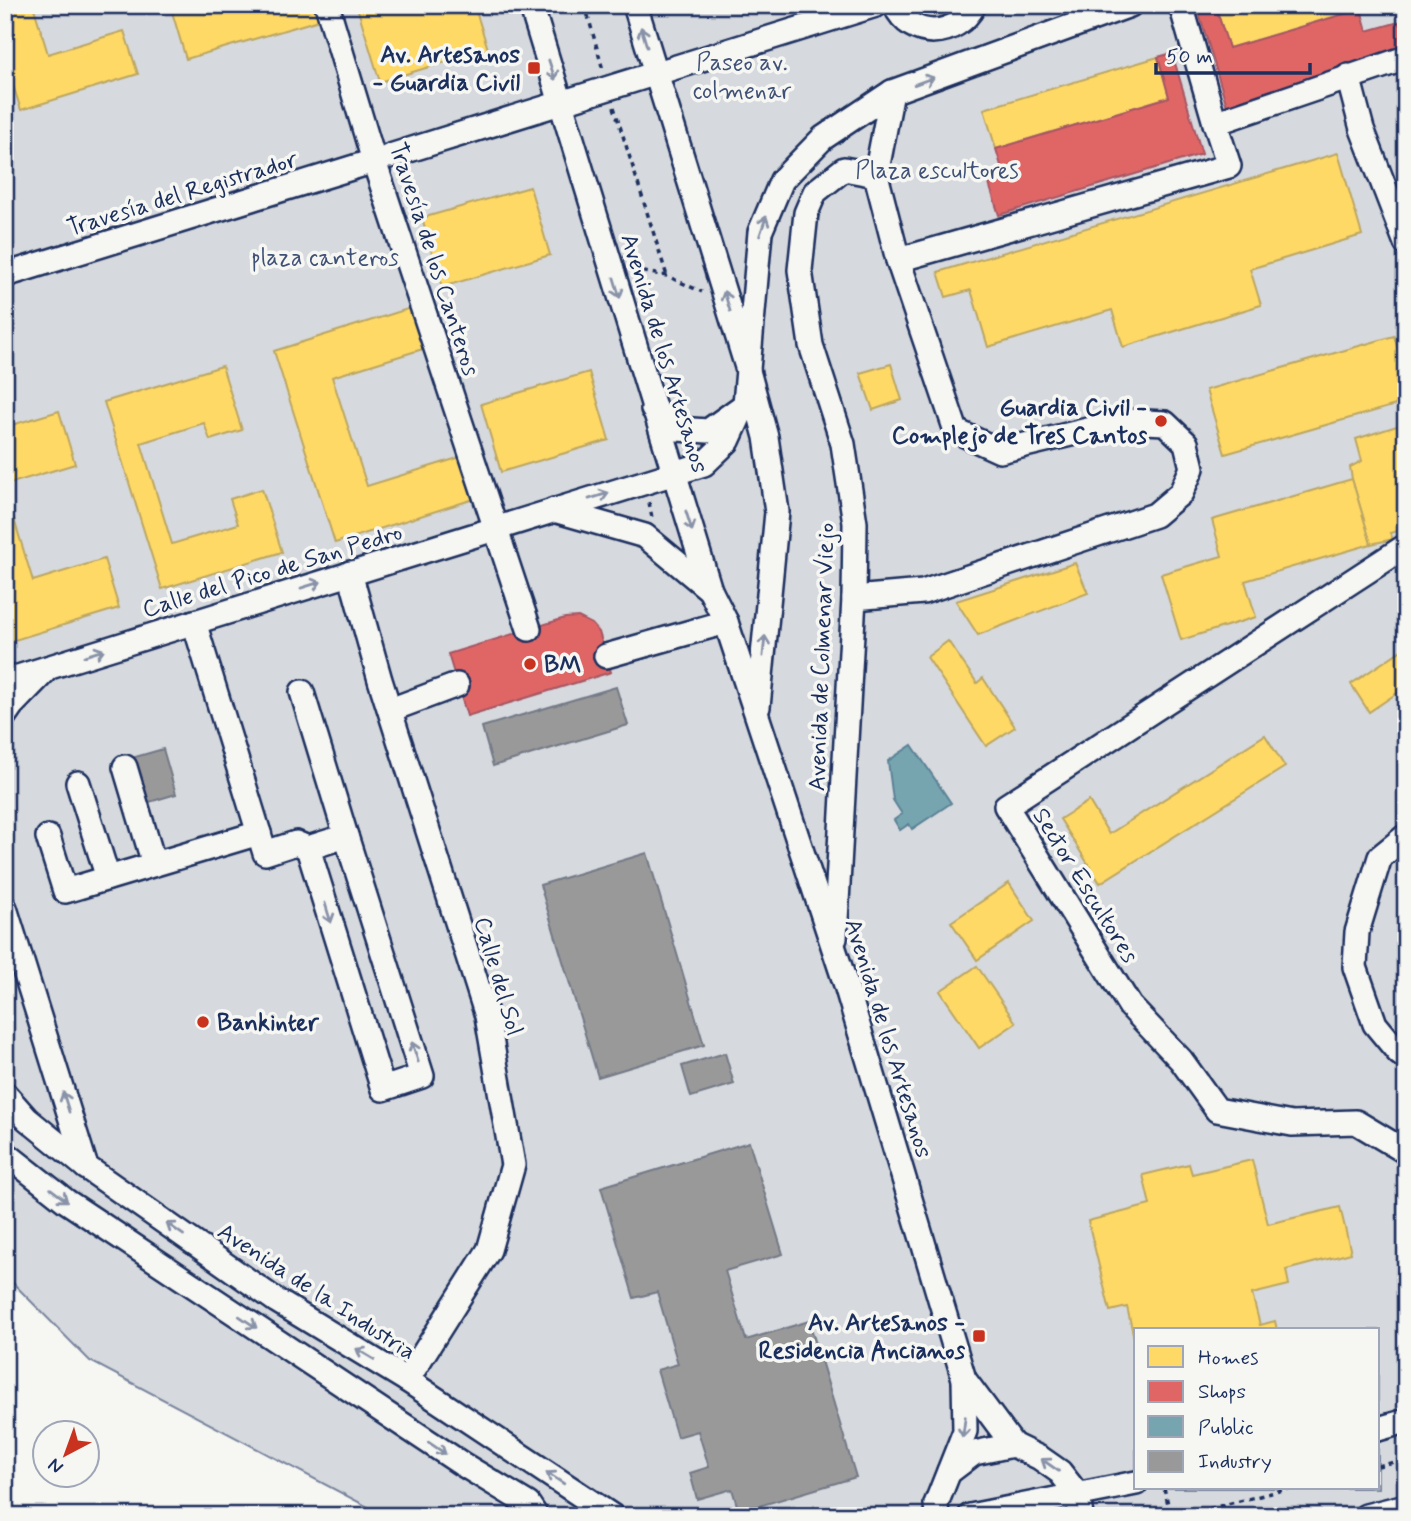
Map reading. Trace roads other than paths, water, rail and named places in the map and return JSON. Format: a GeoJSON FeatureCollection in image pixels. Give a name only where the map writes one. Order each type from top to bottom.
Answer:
{"type":"FeatureCollection","features":[{"type":"Feature","properties":{"kind":"street","name":"Travesía de los Canteros"},"geometry":{"type":"LineString","coordinates":[[327,5],[382,159],[529,629]]}},
{"type":"Feature","properties":{"kind":"street","name":"Avenida de los Artesanos"},"geometry":{"type":"LineString","coordinates":[[531,5],[673,473],[710,590],[726,622],[757,713],[834,951],[928,1251],[964,1379],[965,1431],[936,1504],[937,1516]]}},
{"type":"Feature","properties":{"kind":"street","name":"Avenida de los Artesanos"},"geometry":{"type":"LineString","coordinates":[[635,5],[747,366],[766,437],[777,512],[757,713]]}},
{"type":"Feature","properties":{"kind":"street"},"geometry":{"type":"LineString","coordinates":[[562,104],[655,72],[876,5]]}},
{"type":"Feature","properties":{"kind":"street"},"geometry":{"type":"LineString","coordinates":[[895,5],[908,23],[920,30],[933,32],[947,30],[959,24],[969,15],[974,5]]}},
{"type":"Feature","properties":{"kind":"street"},"geometry":{"type":"LineString","coordinates":[[673,473],[704,464],[728,441],[745,404],[760,232],[782,180],[823,138],[892,92],[1130,5]]}},
{"type":"Feature","properties":{"kind":"street"},"geometry":{"type":"LineString","coordinates":[[898,260],[1229,166],[1181,5]]}},
{"type":"Feature","properties":{"kind":"street"},"geometry":{"type":"LineString","coordinates":[[1215,123],[1406,58]]}},
{"type":"Feature","properties":{"kind":"street"},"geometry":{"type":"LineString","coordinates":[[1348,76],[1362,129],[1406,243]]}},
{"type":"Feature","properties":{"kind":"street"},"geometry":{"type":"LineString","coordinates":[[854,598],[923,592],[1155,515],[1181,493],[1192,468],[1186,443],[1165,423],[1125,421],[1000,451],[956,431],[898,260],[876,175],[892,92]]}},
{"type":"Feature","properties":{"kind":"street","name":"Travesía del Registrador"},"geometry":{"type":"LineString","coordinates":[[5,275],[562,104]]}},
{"type":"Feature","properties":{"kind":"street","name":"Avenida de Colmenar Viejo"},"geometry":{"type":"LineString","coordinates":[[834,951],[854,598],[855,523],[843,444],[811,345],[800,270],[806,213],[815,192],[844,169],[876,175]]}},
{"type":"Feature","properties":{"kind":"street"},"geometry":{"type":"LineString","coordinates":[[653,409],[677,429],[708,431],[745,404]]}},
{"type":"Feature","properties":{"kind":"street","name":"Calle del Pico de San Pedro"},"geometry":{"type":"LineString","coordinates":[[5,681],[673,473]]}},
{"type":"Feature","properties":{"kind":"street"},"geometry":{"type":"LineString","coordinates":[[554,510],[645,536],[710,590]]}},
{"type":"Feature","properties":{"kind":"street","name":"Sector Escultores"},"geometry":{"type":"LineString","coordinates":[[1406,546],[1006,806],[1130,1006],[1181,1060],[1217,1110],[1292,1124],[1356,1122],[1406,1152]]}},
{"type":"Feature","properties":{"kind":"street","name":"Calle del Sol"},"geometry":{"type":"LineString","coordinates":[[350,573],[486,1016],[513,1165],[489,1250],[407,1380]]}},
{"type":"Feature","properties":{"kind":"street"},"geometry":{"type":"LineString","coordinates":[[194,622],[265,853],[296,843],[308,848],[346,836]]}},
{"type":"Feature","properties":{"kind":"street"},"geometry":{"type":"LineString","coordinates":[[606,656],[726,622]]}},
{"type":"Feature","properties":{"kind":"street"},"geometry":{"type":"LineString","coordinates":[[5,715],[49,667]]}},
{"type":"Feature","properties":{"kind":"street"},"geometry":{"type":"LineString","coordinates":[[390,710],[457,685]]}},
{"type":"Feature","properties":{"kind":"street"},"geometry":{"type":"LineString","coordinates":[[302,692],[422,1076],[383,1089],[308,848]]}},
{"type":"Feature","properties":{"kind":"street"},"geometry":{"type":"LineString","coordinates":[[125,767],[154,864]]}},
{"type":"Feature","properties":{"kind":"street"},"geometry":{"type":"LineString","coordinates":[[78,783],[108,878]]}},
{"type":"Feature","properties":{"kind":"street"},"geometry":{"type":"LineString","coordinates":[[48,837],[65,891],[259,832]]}},
{"type":"Feature","properties":{"kind":"street"},"geometry":{"type":"LineString","coordinates":[[1406,836],[1380,857],[1357,932],[1354,967],[1376,1024],[1406,1058]]}},
{"type":"Feature","properties":{"kind":"street"},"geometry":{"type":"LineString","coordinates":[[5,908],[86,1167]]}},
{"type":"Feature","properties":{"kind":"street","name":"Avenida de la Industria"},"geometry":{"type":"LineString","coordinates":[[5,1094],[27,1119],[86,1167],[277,1301],[407,1380],[612,1516]]}},
{"type":"Feature","properties":{"kind":"street"},"geometry":{"type":"LineString","coordinates":[[6,1155],[66,1201],[462,1464],[528,1504],[536,1516]]}},
{"type":"Feature","properties":{"kind":"street","name":"Avenida de los Artesanos"},"geometry":{"type":"LineString","coordinates":[[964,1379],[1013,1445]]}},
{"type":"Feature","properties":{"kind":"street"},"geometry":{"type":"LineString","coordinates":[[1380,1428],[1406,1422]]}},
{"type":"Feature","properties":{"kind":"street"},"geometry":{"type":"LineString","coordinates":[[949,1472],[974,1453],[1013,1445],[1040,1458],[1059,1472],[1079,1506]]}},
{"type":"Feature","properties":{"kind":"street"},"geometry":{"type":"LineString","coordinates":[[970,1516],[1079,1506],[1134,1484]]}},
{"type":"Feature","properties":{"kind":"street"},"geometry":{"type":"LineString","coordinates":[[1366,1516],[1406,1506]]}},
{"type":"Feature","properties":{"kind":"place","name":"Av. Artesanos - Guardia Civil"},"geometry":{"type":"Point","coordinates":[534,68]}},
{"type":"Feature","properties":{"kind":"place","name":"Guardia Civil - Complejo de Tres Cantos"},"geometry":{"type":"Point","coordinates":[1161,421]}},
{"type":"Feature","properties":{"kind":"place","name":"BM"},"geometry":{"type":"Point","coordinates":[530,664]}},
{"type":"Feature","properties":{"kind":"place","name":"Bankinter"},"geometry":{"type":"Point","coordinates":[203,1022]}},
{"type":"Feature","properties":{"kind":"place","name":"Av. Artesanos - Residencia Ancianos"},"geometry":{"type":"Point","coordinates":[979,1336]}},
{"type":"Feature","properties":{"kind":"park label","name":"Paseo av. colmenar"},"geometry":{"type":"Point","coordinates":[742,76]}},
{"type":"Feature","properties":{"kind":"park label","name":"Plaza escultores"},"geometry":{"type":"Point","coordinates":[937,170]}},
{"type":"Feature","properties":{"kind":"park label","name":"plaza canteros"},"geometry":{"type":"Point","coordinates":[325,257]}}]}
